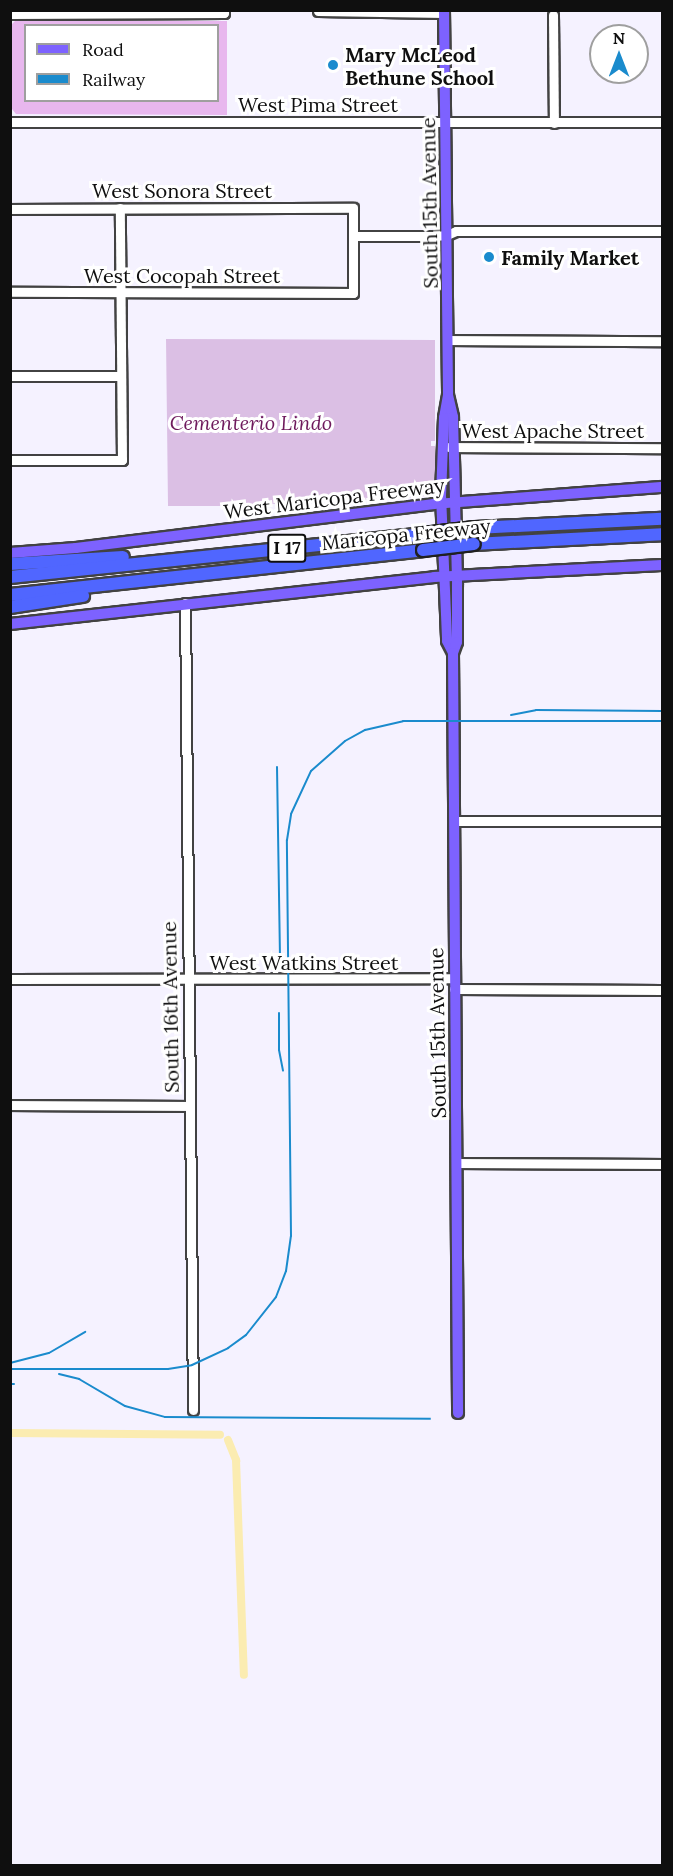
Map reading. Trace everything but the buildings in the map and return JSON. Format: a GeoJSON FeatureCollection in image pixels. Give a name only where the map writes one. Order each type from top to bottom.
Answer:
{"type":"FeatureCollection","features":[{"type":"Feature","properties":{"kind":"highway","name":"Maricopa Freeway"},"geometry":{"type":"LineString","coordinates":[[10,577],[475,528],[663,519]]}},
{"type":"Feature","properties":{"kind":"highway","name":"Maricopa Freeway"},"geometry":{"type":"LineString","coordinates":[[10,595],[474,544],[663,534]]}},
{"type":"Feature","properties":{"kind":"highway"},"geometry":{"type":"LineString","coordinates":[[10,564],[132,557],[150,562]]}},
{"type":"Feature","properties":{"kind":"highway"},"geometry":{"type":"LineString","coordinates":[[10,607],[94,594],[131,583]]}},
{"type":"Feature","properties":{"kind":"main road","name":"South 15th Avenue"},"geometry":{"type":"LineString","coordinates":[[444,12],[448,340],[448,396],[444,418],[456,501],[457,577],[457,642],[453,653],[459,1413]]}},
{"type":"Feature","properties":{"kind":"main road","name":"South 15th Avenue"},"geometry":{"type":"LineString","coordinates":[[449,447],[441,503],[447,641],[453,653]]}},
{"type":"Feature","properties":{"kind":"main road","name":"West Maricopa Freeway"},"geometry":{"type":"LineString","coordinates":[[10,553],[76,548],[456,501],[663,487]]}},
{"type":"Feature","properties":{"kind":"main road"},"geometry":{"type":"LineString","coordinates":[[10,624],[185,603],[444,577],[663,565]]}},
{"type":"Feature","properties":{"kind":"street"},"geometry":{"type":"LineString","coordinates":[[318,11],[444,12]]}},
{"type":"Feature","properties":{"kind":"street"},"geometry":{"type":"LineString","coordinates":[[10,14],[224,12]]}},
{"type":"Feature","properties":{"kind":"street"},"geometry":{"type":"LineString","coordinates":[[553,15],[554,123]]}},
{"type":"Feature","properties":{"kind":"street","name":"West Pima Street"},"geometry":{"type":"LineString","coordinates":[[10,122],[663,122]]}},
{"type":"Feature","properties":{"kind":"street","name":"West Sonora Street"},"geometry":{"type":"LineString","coordinates":[[10,208],[353,208],[353,237]]}},
{"type":"Feature","properties":{"kind":"street"},"geometry":{"type":"LineString","coordinates":[[10,460],[122,460],[120,208]]}},
{"type":"Feature","properties":{"kind":"street"},"geometry":{"type":"LineString","coordinates":[[353,237],[447,235],[456,231],[663,231]]}},
{"type":"Feature","properties":{"kind":"street","name":"West Cocopah Street"},"geometry":{"type":"LineString","coordinates":[[10,292],[353,293],[353,237]]}},
{"type":"Feature","properties":{"kind":"street"},"geometry":{"type":"LineString","coordinates":[[448,340],[663,341]]}},
{"type":"Feature","properties":{"kind":"street"},"geometry":{"type":"LineString","coordinates":[[10,376],[121,376]]}},
{"type":"Feature","properties":{"kind":"street","name":"West Apache Street"},"geometry":{"type":"LineString","coordinates":[[449,447],[663,448]]}},
{"type":"Feature","properties":{"kind":"street","name":"South 16th Avenue"},"geometry":{"type":"LineString","coordinates":[[185,603],[193,1410]]}},
{"type":"Feature","properties":{"kind":"street"},"geometry":{"type":"LineString","coordinates":[[454,820],[663,821]]}},
{"type":"Feature","properties":{"kind":"street","name":"West Watkins Street"},"geometry":{"type":"LineString","coordinates":[[10,979],[454,984],[663,990]]}},
{"type":"Feature","properties":{"kind":"street"},"geometry":{"type":"LineString","coordinates":[[10,1105],[189,1106]]}},
{"type":"Feature","properties":{"kind":"street"},"geometry":{"type":"LineString","coordinates":[[457,1162],[663,1164]]}},
{"type":"Feature","properties":{"kind":"shaded area"},"geometry":{"type":"Polygon","coordinates":[[[15,21],[227,21],[227,115],[16,114],[12,109],[12,24],[15,21]]]}},
{"type":"Feature","properties":{"kind":"green space","name":"Cementerio Lindo"},"geometry":{"type":"Polygon","coordinates":[[[166,339],[435,340],[435,441],[431,441],[431,446],[435,446],[435,489],[422,497],[228,506],[168,506],[166,339]]]}},
{"type":"Feature","properties":{"kind":"waterway"},"geometry":{"type":"LineString","coordinates":[[10,1433],[220,1435]]}},
{"type":"Feature","properties":{"kind":"waterway"},"geometry":{"type":"LineString","coordinates":[[228,1440],[236,1460],[244,1675]]}},
{"type":"Feature","properties":{"kind":"railway"},"geometry":{"type":"LineString","coordinates":[[511,715],[536,710],[662,711]]}},
{"type":"Feature","properties":{"kind":"railway"},"geometry":{"type":"LineString","coordinates":[[10,1369],[168,1369],[192,1365],[228,1348],[246,1335],[276,1297],[286,1271],[291,1236],[287,840],[291,814],[311,771],[345,741],[365,730],[403,721],[662,721]]}},
{"type":"Feature","properties":{"kind":"railway"},"geometry":{"type":"LineString","coordinates":[[277,767],[280,964]]}},
{"type":"Feature","properties":{"kind":"railway"},"geometry":{"type":"LineString","coordinates":[[279,1013],[279,1050],[283,1071]]}},
{"type":"Feature","properties":{"kind":"railway"},"geometry":{"type":"LineString","coordinates":[[10,1363],[49,1353],[85,1332]]}},
{"type":"Feature","properties":{"kind":"railway"},"geometry":{"type":"LineString","coordinates":[[59,1374],[79,1379],[125,1406],[165,1417],[430,1419]]}},
{"type":"Feature","properties":{"kind":"place","name":"Mary McLeod Bethune School"},"geometry":{"type":"Point","coordinates":[333,65]}},
{"type":"Feature","properties":{"kind":"place","name":"Family Market"},"geometry":{"type":"Point","coordinates":[489,257]}}]}
